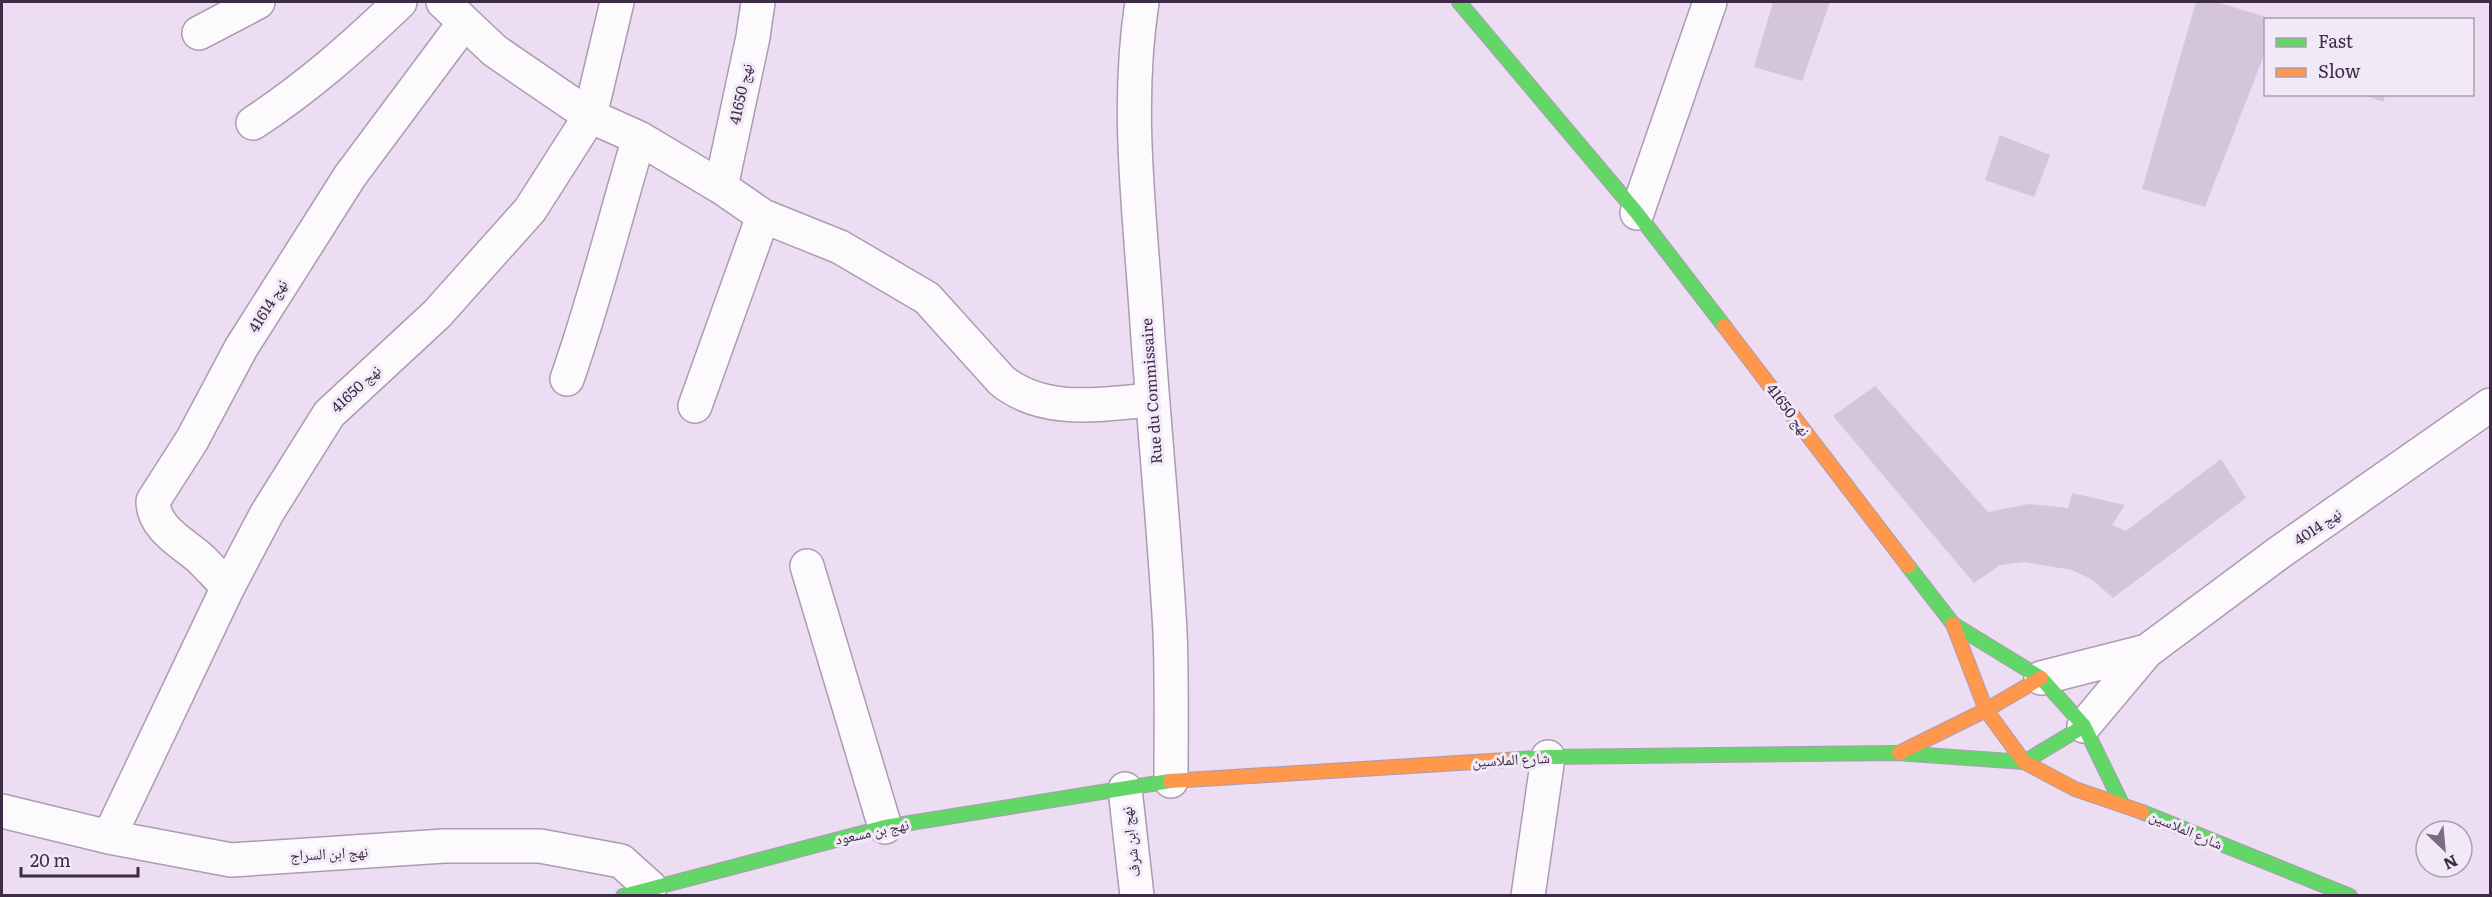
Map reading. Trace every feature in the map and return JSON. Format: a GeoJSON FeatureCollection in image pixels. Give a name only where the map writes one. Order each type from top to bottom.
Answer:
{"type":"FeatureCollection","features":[{"type":"Feature","properties":{"kind":"street"},"geometry":{"type":"LineString","coordinates":[[199,33],[258,2]]}},
{"type":"Feature","properties":{"kind":"street"},"geometry":{"type":"LineString","coordinates":[[253,123],[305,87],[350,50],[400,2]]}},
{"type":"Feature","properties":{"kind":"street","name":"نهج 41650"},"geometry":{"type":"LineString","coordinates":[[109,837],[228,587],[267,513],[328,414],[437,314],[530,210],[590,116],[617,2]]}},
{"type":"Feature","properties":{"kind":"street","name":"نهج 41650"},"geometry":{"type":"LineString","coordinates":[[721,187],[753,37],[758,2]]}},
{"type":"Feature","properties":{"kind":"street","name":"Rue du Commissaire"},"geometry":{"type":"LineString","coordinates":[[1142,2],[1135,48],[1133,121],[1151,400],[1163,510],[1170,634],[1171,781]]}},
{"type":"Feature","properties":{"kind":"street","name":"نهج 41650"},"geometry":{"type":"LineString","coordinates":[[1459,2],[1637,213],[1953,624],[2041,678],[2084,726],[2122,804]]}},
{"type":"Feature","properties":{"kind":"street"},"geometry":{"type":"LineString","coordinates":[[1637,213],[1710,2]]}},
{"type":"Feature","properties":{"kind":"street"},"geometry":{"type":"LineString","coordinates":[[453,12],[495,51],[590,116],[639,138],[721,187],[763,216],[840,247],[927,298],[1002,381],[1016,392],[1036,400],[1077,405],[1151,400]]}},
{"type":"Feature","properties":{"kind":"street","name":"نهج 41614"},"geometry":{"type":"LineString","coordinates":[[228,587],[201,559],[165,528],[153,512],[153,501],[192,440],[241,348],[453,12]]}},
{"type":"Feature","properties":{"kind":"street"},"geometry":{"type":"LineString","coordinates":[[567,379],[587,322],[639,138]]}},
{"type":"Feature","properties":{"kind":"street"},"geometry":{"type":"LineString","coordinates":[[694,406],[763,216]]}},
{"type":"Feature","properties":{"kind":"street","name":"نهج 4014"},"geometry":{"type":"LineString","coordinates":[[2084,726],[2147,651],[2280,552],[2490,405]]}},
{"type":"Feature","properties":{"kind":"street"},"geometry":{"type":"LineString","coordinates":[[807,566],[885,827]]}},
{"type":"Feature","properties":{"kind":"street","name":"شارع الملاسين"},"geometry":{"type":"LineString","coordinates":[[1953,624],[1986,710],[2024,762]]}},
{"type":"Feature","properties":{"kind":"street","name":"نهج 4014"},"geometry":{"type":"LineString","coordinates":[[2041,678],[2147,651]]}},
{"type":"Feature","properties":{"kind":"street","name":"شارع الملاسين"},"geometry":{"type":"LineString","coordinates":[[1897,753],[1986,710],[2041,678]]}},
{"type":"Feature","properties":{"kind":"street"},"geometry":{"type":"LineString","coordinates":[[2024,762],[2084,726]]}},
{"type":"Feature","properties":{"kind":"street","name":"شارع الملاسين"},"geometry":{"type":"LineString","coordinates":[[1125,789],[1171,781],[1548,757],[1897,753],[2024,762],[2075,789],[2122,804],[2315,884],[2350,896]]}},
{"type":"Feature","properties":{"kind":"street"},"geometry":{"type":"LineString","coordinates":[[1528,896],[1548,757]]}},
{"type":"Feature","properties":{"kind":"street","name":"نهج بن مسعود"},"geometry":{"type":"LineString","coordinates":[[636,891],[885,827],[1125,789]]}},
{"type":"Feature","properties":{"kind":"street","name":"نهج ابن شرف"},"geometry":{"type":"LineString","coordinates":[[1125,789],[1137,896]]}},
{"type":"Feature","properties":{"kind":"street","name":"نهج ابن السراج"},"geometry":{"type":"LineString","coordinates":[[2,811],[109,837],[231,860],[444,846],[540,846],[621,861],[636,891]]}},
{"type":"Feature","properties":{"kind":"building"},"geometry":{"type":"Polygon","coordinates":[[[1773,2],[1830,2],[1802,81],[1754,67],[1773,2]]]}},
{"type":"Feature","properties":{"kind":"building"},"geometry":{"type":"Polygon","coordinates":[[[2196,2],[2216,2],[2270,18],[2264,18],[2264,55],[2205,207],[2142,189],[2196,2]]]}},
{"type":"Feature","properties":{"kind":"building"},"geometry":{"type":"Polygon","coordinates":[[[2367,96],[2385,96],[2383,102],[2367,96]]]}},
{"type":"Feature","properties":{"kind":"building"},"geometry":{"type":"Polygon","coordinates":[[[2000,135],[2050,155],[2034,197],[1985,180],[2000,135]]]}},
{"type":"Feature","properties":{"kind":"building"},"geometry":{"type":"Polygon","coordinates":[[[1875,386],[1988,512],[2029,504],[2068,508],[2072,493],[2125,505],[2112,525],[2126,531],[2221,459],[2246,498],[2113,598],[2091,579],[2072,570],[2024,562],[2000,565],[1974,583],[1833,416],[1875,386]]]}},
{"type":"Feature","properties":{"kind":"traffic: fast"},"geometry":{"type":"LineString","coordinates":[[1459,2],[1637,213],[1724,326]]}},
{"type":"Feature","properties":{"kind":"traffic: fast"},"geometry":{"type":"LineString","coordinates":[[1908,566],[1953,624],[2041,678],[2084,726],[2122,804]]}},
{"type":"Feature","properties":{"kind":"traffic: fast"},"geometry":{"type":"LineString","coordinates":[[1506,760],[1548,757],[1897,753],[2024,762],[2084,726]]}},
{"type":"Feature","properties":{"kind":"traffic: fast"},"geometry":{"type":"LineString","coordinates":[[623,896],[885,827],[1170,781]]}},
{"type":"Feature","properties":{"kind":"traffic: fast"},"geometry":{"type":"LineString","coordinates":[[2142,812],[2350,896]]}},
{"type":"Feature","properties":{"kind":"traffic: slow"},"geometry":{"type":"LineString","coordinates":[[1724,326],[1908,566]]}},
{"type":"Feature","properties":{"kind":"traffic: slow"},"geometry":{"type":"LineString","coordinates":[[1953,624],[1986,710],[2024,762],[2075,789],[2142,812]]}},
{"type":"Feature","properties":{"kind":"traffic: slow"},"geometry":{"type":"LineString","coordinates":[[1899,753],[1986,710],[2041,678]]}},
{"type":"Feature","properties":{"kind":"traffic: slow"},"geometry":{"type":"LineString","coordinates":[[1170,781],[1506,760]]}}]}
